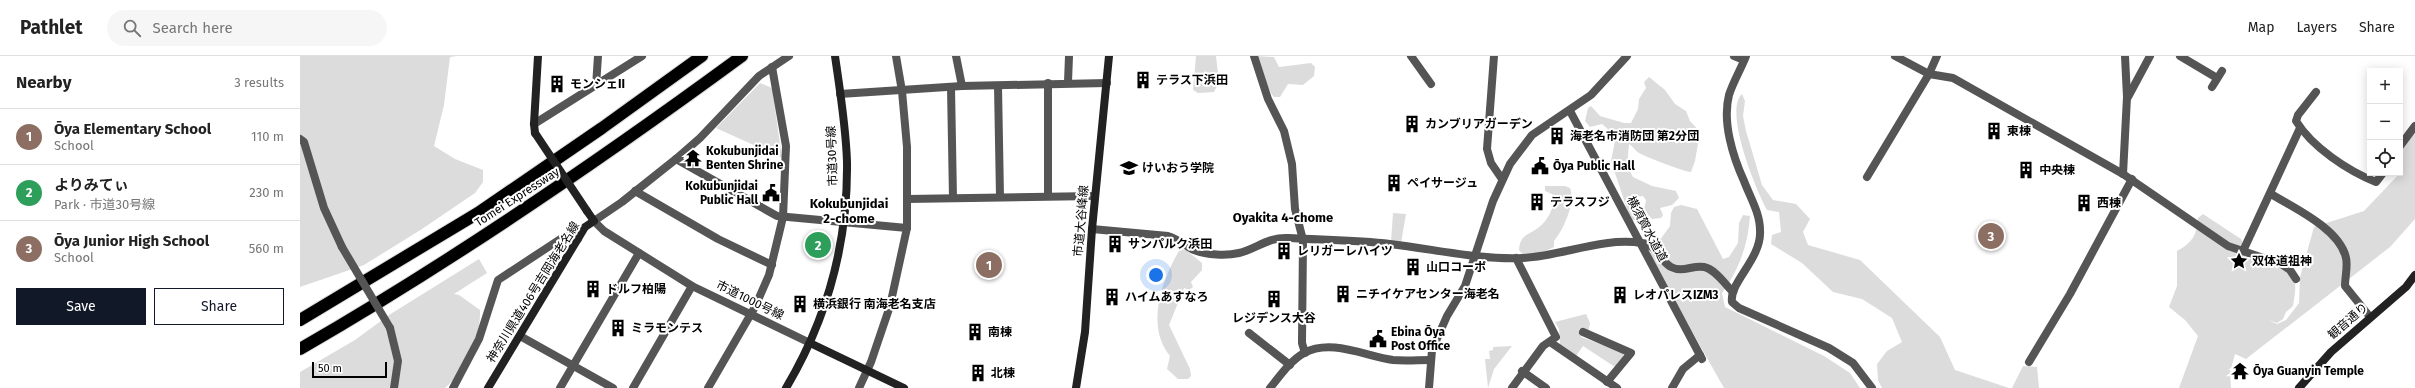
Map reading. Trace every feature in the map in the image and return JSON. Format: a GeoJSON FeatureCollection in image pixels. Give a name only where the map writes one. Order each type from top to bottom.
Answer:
{"type":"FeatureCollection","features":[{"type":"Feature","properties":{"kind":"highway","name":"Tomei Expressway"},"geometry":{"type":"LineString","coordinates":[[300,320],[478,213],[596,132],[702,56]]}},
{"type":"Feature","properties":{"kind":"highway","name":"Tomei Expressway"},"geometry":{"type":"LineString","coordinates":[[300,349],[386,299],[531,205],[614,149],[742,56]]}},
{"type":"Feature","properties":{"kind":"street"},"geometry":{"type":"LineString","coordinates":[[534,124],[538,56]]}},
{"type":"Feature","properties":{"kind":"street"},"geometry":{"type":"LineString","coordinates":[[596,86],[598,56]]}},
{"type":"Feature","properties":{"kind":"street"},"geometry":{"type":"LineString","coordinates":[[534,124],[642,56]]}},
{"type":"Feature","properties":{"kind":"street"},"geometry":{"type":"LineString","coordinates":[[594,220],[676,159],[700,138],[759,76],[789,56]]}},
{"type":"Feature","properties":{"kind":"street","name":"市道30号線"},"geometry":{"type":"LineString","coordinates":[[786,388],[810,343],[830,289],[839,255],[844,222],[846,162],[835,56]]}},
{"type":"Feature","properties":{"kind":"street"},"geometry":{"type":"LineString","coordinates":[[859,388],[867,371],[890,306],[907,228],[907,147],[902,91],[896,56]]}},
{"type":"Feature","properties":{"kind":"street"},"geometry":{"type":"LineString","coordinates":[[956,56],[962,86]]}},
{"type":"Feature","properties":{"kind":"street"},"geometry":{"type":"LineString","coordinates":[[1068,82],[1069,56]]}},
{"type":"Feature","properties":{"kind":"street","name":"市道大谷峰線"},"geometry":{"type":"LineString","coordinates":[[1077,388],[1085,332],[1092,229],[1109,56]]}},
{"type":"Feature","properties":{"kind":"street"},"geometry":{"type":"LineString","coordinates":[[1254,56],[1268,99],[1284,130],[1292,164],[1295,209],[1303,240],[1302,342],[1305,353]]}},
{"type":"Feature","properties":{"kind":"street"},"geometry":{"type":"LineString","coordinates":[[1411,56],[1431,84]]}},
{"type":"Feature","properties":{"kind":"street"},"geometry":{"type":"LineString","coordinates":[[1494,56],[1487,149],[1491,163],[1502,179]]}},
{"type":"Feature","properties":{"kind":"street"},"geometry":{"type":"LineString","coordinates":[[1429,388],[1430,360],[1447,316],[1465,286],[1502,179],[1517,154],[1532,135],[1554,119],[1570,111],[1597,89],[1627,56]]}},
{"type":"Feature","properties":{"kind":"street"},"geometry":{"type":"LineString","coordinates":[[1734,56],[1745,58],[1729,96],[1727,118],[1742,177],[1759,216],[1760,246],[1733,292],[1732,302],[1739,308],[1829,348],[1853,363],[1872,388]]}},
{"type":"Feature","properties":{"kind":"street"},"geometry":{"type":"LineString","coordinates":[[1895,56],[1929,74],[1953,78],[2132,179],[2228,246],[2281,264],[2290,270],[2296,279]]}},
{"type":"Feature","properties":{"kind":"street"},"geometry":{"type":"LineString","coordinates":[[1867,177],[1929,74],[1937,56]]}},
{"type":"Feature","properties":{"kind":"street"},"geometry":{"type":"LineString","coordinates":[[2123,174],[2128,98],[2124,56]]}},
{"type":"Feature","properties":{"kind":"street"},"geometry":{"type":"LineString","coordinates":[[2128,98],[2150,56]]}},
{"type":"Feature","properties":{"kind":"street"},"geometry":{"type":"LineString","coordinates":[[2180,56],[2217,78]]}},
{"type":"Feature","properties":{"kind":"street"},"geometry":{"type":"LineString","coordinates":[[708,388],[752,315],[772,265],[783,217],[786,146],[772,67]]}},
{"type":"Feature","properties":{"kind":"street"},"geometry":{"type":"LineString","coordinates":[[2212,87],[2222,71]]}},
{"type":"Feature","properties":{"kind":"street"},"geometry":{"type":"LineString","coordinates":[[840,94],[962,86],[998,86],[1068,82],[1107,83]]}},
{"type":"Feature","properties":{"kind":"street"},"geometry":{"type":"LineString","coordinates":[[1048,83],[1048,196]]}},
{"type":"Feature","properties":{"kind":"street"},"geometry":{"type":"LineString","coordinates":[[998,86],[1000,197]]}},
{"type":"Feature","properties":{"kind":"street"},"geometry":{"type":"LineString","coordinates":[[951,87],[953,198]]}},
{"type":"Feature","properties":{"kind":"street"},"geometry":{"type":"LineString","coordinates":[[2316,92],[2298,115],[2296,121],[2300,128],[2333,158],[2350,170],[2376,182],[2381,176]]}},
{"type":"Feature","properties":{"kind":"street","name":"横須賀水道道"},"geometry":{"type":"LineString","coordinates":[[1570,111],[1701,357],[1684,368],[1672,388]]}},
{"type":"Feature","properties":{"kind":"street","name":"神奈川県道406号吉岡海老名線"},"geometry":{"type":"LineString","coordinates":[[488,388],[585,227],[594,220],[535,133],[534,124]]}},
{"type":"Feature","properties":{"kind":"street"},"geometry":{"type":"LineString","coordinates":[[2403,142],[2415,126]]}},
{"type":"Feature","properties":{"kind":"street"},"geometry":{"type":"LineString","coordinates":[[2243,251],[2300,128]]}},
{"type":"Feature","properties":{"kind":"street"},"geometry":{"type":"LineString","coordinates":[[300,139],[304,142],[317,180],[324,208],[342,247],[390,328],[398,360],[394,388]]}},
{"type":"Feature","properties":{"kind":"street"},"geometry":{"type":"LineString","coordinates":[[676,159],[783,217],[907,228]]}},
{"type":"Feature","properties":{"kind":"street"},"geometry":{"type":"LineString","coordinates":[[2029,362],[2070,294],[2132,179]]}},
{"type":"Feature","properties":{"kind":"street"},"geometry":{"type":"LineString","coordinates":[[635,190],[718,240],[772,265]]}},
{"type":"Feature","properties":{"kind":"street"},"geometry":{"type":"LineString","coordinates":[[2270,194],[2321,224],[2333,235],[2346,258],[2345,286],[2370,317]]}},
{"type":"Feature","properties":{"kind":"street"},"geometry":{"type":"LineString","coordinates":[[907,199],[1095,196]]}},
{"type":"Feature","properties":{"kind":"street","name":"市道1000号線"},"geometry":{"type":"LineString","coordinates":[[594,220],[604,231],[692,286],[904,388]]}},
{"type":"Feature","properties":{"kind":"street"},"geometry":{"type":"LineString","coordinates":[[1092,229],[1168,236],[1180,240],[1196,251],[1221,254],[1240,253],[1261,242],[1286,238],[1388,244],[1475,256],[1516,258],[1545,257],[1589,244],[1640,242],[1651,246],[1665,263],[1676,269],[1706,267],[1719,277],[1733,292]]}},
{"type":"Feature","properties":{"kind":"street"},"geometry":{"type":"LineString","coordinates":[[453,388],[479,339],[498,280],[566,236],[572,236],[578,239]]}},
{"type":"Feature","properties":{"kind":"street"},"geometry":{"type":"LineString","coordinates":[[560,388],[639,253]]}},
{"type":"Feature","properties":{"kind":"street"},"geometry":{"type":"LineString","coordinates":[[1512,388],[1522,371],[1543,346],[1556,337],[1516,258]]}},
{"type":"Feature","properties":{"kind":"street","name":"観音通り"},"geometry":{"type":"LineString","coordinates":[[2299,388],[2331,352],[2406,286],[2415,275]]}},
{"type":"Feature","properties":{"kind":"street"},"geometry":{"type":"LineString","coordinates":[[633,388],[692,286]]}},
{"type":"Feature","properties":{"kind":"street"},"geometry":{"type":"LineString","coordinates":[[1583,332],[1631,353],[1607,382]]}},
{"type":"Feature","properties":{"kind":"street"},"geometry":{"type":"LineString","coordinates":[[1249,333],[1290,365]]}},
{"type":"Feature","properties":{"kind":"street"},"geometry":{"type":"LineString","coordinates":[[520,336],[614,388]]}},
{"type":"Feature","properties":{"kind":"street"},"geometry":{"type":"LineString","coordinates":[[1550,342],[1617,388]]}},
{"type":"Feature","properties":{"kind":"street"},"geometry":{"type":"LineString","coordinates":[[1270,388],[1290,365],[1305,353],[1320,348],[1336,347],[1395,360],[1430,360]]}},
{"type":"Feature","properties":{"kind":"street"},"geometry":{"type":"LineString","coordinates":[[1522,371],[1546,388]]}},
{"type":"Feature","properties":{"kind":"shaded area"},"geometry":{"type":"Polygon","coordinates":[[[300,56],[457,56],[450,57],[444,105],[434,146],[455,159],[483,170],[483,182],[475,193],[422,229],[364,265],[300,287],[300,56]]]}},
{"type":"Feature","properties":{"kind":"shaded area"},"geometry":{"type":"Polygon","coordinates":[[[1196,56],[1216,56],[1219,82],[1214,92],[1198,93],[1193,90],[1196,56]]]}},
{"type":"Feature","properties":{"kind":"shaded area"},"geometry":{"type":"Polygon","coordinates":[[[1256,56],[1274,57],[1279,67],[1311,63],[1315,67],[1314,76],[1303,85],[1288,84],[1280,97],[1274,97],[1268,87],[1256,56]]]}},
{"type":"Feature","properties":{"kind":"shaded area"},"geometry":{"type":"Polygon","coordinates":[[[1649,77],[1665,90],[1675,104],[1686,111],[1690,121],[1700,132],[1695,161],[1691,172],[1645,156],[1629,144],[1628,165],[1633,177],[1652,186],[1676,191],[1679,198],[1672,205],[1660,208],[1663,215],[1661,218],[1652,219],[1644,210],[1646,200],[1643,196],[1634,197],[1635,202],[1642,208],[1638,219],[1631,221],[1611,161],[1616,136],[1602,124],[1590,127],[1585,121],[1588,108],[1591,106],[1600,116],[1624,123],[1631,123],[1638,109],[1639,99],[1646,88],[1644,82],[1649,77]]]}},
{"type":"Feature","properties":{"kind":"shaded area"},"geometry":{"type":"Polygon","coordinates":[[[760,83],[772,88],[782,158],[716,128],[760,83]]]}},
{"type":"Feature","properties":{"kind":"shaded area"},"geometry":{"type":"Polygon","coordinates":[[[1742,94],[1745,101],[1743,116],[1746,131],[1762,185],[1773,200],[1796,204],[1810,219],[1803,232],[1808,245],[1860,260],[1940,337],[1955,370],[2009,388],[1882,388],[1878,380],[1877,364],[1887,351],[1902,342],[1892,318],[1862,299],[1833,292],[1802,263],[1771,244],[1772,235],[1781,232],[1779,212],[1767,210],[1756,187],[1744,152],[1736,117],[1737,103],[1742,94]]]}},
{"type":"Feature","properties":{"kind":"shaded area"},"geometry":{"type":"Polygon","coordinates":[[[2415,134],[2415,219],[2390,247],[2246,359],[2235,354],[2230,372],[2231,388],[2179,388],[2198,336],[2185,320],[2169,307],[2177,286],[2177,251],[2190,242],[2193,238],[2198,218],[2203,214],[2241,239],[2250,257],[2276,266],[2292,278],[2295,284],[2293,306],[2286,312],[2283,319],[2277,323],[2268,320],[2277,324],[2286,320],[2299,303],[2300,277],[2314,227],[2364,211],[2397,176],[2403,176],[2403,145],[2415,134]]]}},
{"type":"Feature","properties":{"kind":"shaded area"},"geometry":{"type":"Polygon","coordinates":[[[1545,186],[1565,186],[1570,188],[1571,201],[1568,216],[1554,241],[1554,247],[1539,254],[1523,255],[1519,250],[1521,241],[1545,222],[1550,214],[1556,196],[1545,191],[1545,186]]]}},
{"type":"Feature","properties":{"kind":"shaded area"},"geometry":{"type":"Polygon","coordinates":[[[1681,205],[1697,209],[1723,259],[1729,257],[1738,243],[1739,223],[1743,215],[1750,216],[1742,257],[1722,293],[1725,307],[1824,356],[1850,373],[1860,388],[1724,388],[1649,255],[1670,226],[1671,213],[1674,207],[1681,205]]]}},
{"type":"Feature","properties":{"kind":"shaded area"},"geometry":{"type":"Polygon","coordinates":[[[1393,213],[1406,214],[1401,243],[1391,242],[1393,213]]]}},
{"type":"Feature","properties":{"kind":"shaded area"},"geometry":{"type":"Polygon","coordinates":[[[808,236],[832,241],[828,255],[805,249],[808,236]]]}},
{"type":"Feature","properties":{"kind":"shaded area"},"geometry":{"type":"Polygon","coordinates":[[[1180,249],[1186,250],[1202,263],[1202,270],[1191,282],[1193,287],[1189,290],[1184,288],[1169,325],[1190,369],[1191,376],[1188,379],[1178,379],[1167,369],[1170,356],[1158,331],[1157,317],[1162,288],[1173,261],[1180,249]]]}},
{"type":"Feature","properties":{"kind":"shaded area"},"geometry":{"type":"Polygon","coordinates":[[[479,259],[487,273],[454,294],[459,295],[480,310],[478,331],[466,363],[453,381],[445,388],[300,388],[300,372],[355,340],[389,315],[479,259]]]}},
{"type":"Feature","properties":{"kind":"shaded area"},"geometry":{"type":"Polygon","coordinates":[[[1586,314],[1590,323],[1588,332],[1584,331],[1581,337],[1622,352],[1624,356],[1615,367],[1583,346],[1576,356],[1560,345],[1559,329],[1555,322],[1586,314]]]}},
{"type":"Feature","properties":{"kind":"shaded area"},"geometry":{"type":"Polygon","coordinates":[[[1512,346],[1494,369],[1488,388],[1485,359],[1490,359],[1489,351],[1493,350],[1493,347],[1512,346]]]}},
{"type":"Feature","properties":{"kind":"shaded area"},"geometry":{"type":"Polygon","coordinates":[[[2023,366],[2037,367],[2039,388],[2012,388],[2023,366]]]}},
{"type":"Feature","properties":{"kind":"place","name":"テラス下浜田"},"geometry":{"type":"Point","coordinates":[1143,80]}},
{"type":"Feature","properties":{"kind":"place","name":"モンシェII"},"geometry":{"type":"Point","coordinates":[557,84]}},
{"type":"Feature","properties":{"kind":"place","name":"カンブリアガーデン"},"geometry":{"type":"Point","coordinates":[1412,124]}},
{"type":"Feature","properties":{"kind":"place","name":"東棟"},"geometry":{"type":"Point","coordinates":[1994,131]}},
{"type":"Feature","properties":{"kind":"place","name":"海老名市消防団 第2分団"},"geometry":{"type":"Point","coordinates":[1557,136]}},
{"type":"Feature","properties":{"kind":"place","name":"Kokubunjidai Benten Shrine"},"geometry":{"type":"Point","coordinates":[693,158]}},
{"type":"Feature","properties":{"kind":"place","name":"Ōya Public Hall"},"geometry":{"type":"Point","coordinates":[1540,166]}},
{"type":"Feature","properties":{"kind":"place","name":"けいおう学院"},"geometry":{"type":"Point","coordinates":[1129,168]}},
{"type":"Feature","properties":{"kind":"place","name":"中央棟"},"geometry":{"type":"Point","coordinates":[2026,170]}},
{"type":"Feature","properties":{"kind":"place","name":"ペイサージュ"},"geometry":{"type":"Point","coordinates":[1394,183]}},
{"type":"Feature","properties":{"kind":"place","name":"Kokubunjidai Public Hall"},"geometry":{"type":"Point","coordinates":[771,193]}},
{"type":"Feature","properties":{"kind":"place","name":"テラスフジ"},"geometry":{"type":"Point","coordinates":[1537,202]}},
{"type":"Feature","properties":{"kind":"place","name":"西棟"},"geometry":{"type":"Point","coordinates":[2084,203]}},
{"type":"Feature","properties":{"kind":"place","name":"Ōya Junior High School"},"geometry":{"type":"Point","coordinates":[1991,236]}},
{"type":"Feature","properties":{"kind":"place","name":"サンパルク浜田"},"geometry":{"type":"Point","coordinates":[1115,244]}},
{"type":"Feature","properties":{"kind":"place","name":"よりみてぃ"},"geometry":{"type":"Point","coordinates":[818,245]}},
{"type":"Feature","properties":{"kind":"place","name":"レリガーレハイツ"},"geometry":{"type":"Point","coordinates":[1284,251]}},
{"type":"Feature","properties":{"kind":"place","name":"双体道祖神"},"geometry":{"type":"Point","coordinates":[2239,261]}},
{"type":"Feature","properties":{"kind":"place","name":"Ōya Elementary School"},"geometry":{"type":"Point","coordinates":[989,265]}},
{"type":"Feature","properties":{"kind":"place","name":"山口コーポ"},"geometry":{"type":"Point","coordinates":[1413,267]}},
{"type":"Feature","properties":{"kind":"place","name":"ドルフ柏陽"},"geometry":{"type":"Point","coordinates":[593,289]}},
{"type":"Feature","properties":{"kind":"place","name":"ニチイケアセンター海老名"},"geometry":{"type":"Point","coordinates":[1343,294]}},
{"type":"Feature","properties":{"kind":"place","name":"レオパレスIZM3"},"geometry":{"type":"Point","coordinates":[1620,295]}},
{"type":"Feature","properties":{"kind":"place","name":"ハイムあすなろ"},"geometry":{"type":"Point","coordinates":[1112,297]}},
{"type":"Feature","properties":{"kind":"place","name":"レジデンス大谷"},"geometry":{"type":"Point","coordinates":[1274,299]}},
{"type":"Feature","properties":{"kind":"place","name":"横浜銀行 南海老名支店"},"geometry":{"type":"Point","coordinates":[800,304]}},
{"type":"Feature","properties":{"kind":"place","name":"ミラモンテス"},"geometry":{"type":"Point","coordinates":[618,328]}},
{"type":"Feature","properties":{"kind":"place","name":"南棟"},"geometry":{"type":"Point","coordinates":[975,332]}},
{"type":"Feature","properties":{"kind":"place","name":"Ebina Ōya Post Office"},"geometry":{"type":"Point","coordinates":[1378,339]}},
{"type":"Feature","properties":{"kind":"place","name":"Ōya Guanyin Temple"},"geometry":{"type":"Point","coordinates":[2240,371]}},
{"type":"Feature","properties":{"kind":"place","name":"北棟"},"geometry":{"type":"Point","coordinates":[978,373]}},
{"type":"Feature","properties":{"kind":"district","name":"Kokubunjidai 2-chome"},"geometry":{"type":"Point","coordinates":[849,210]}},
{"type":"Feature","properties":{"kind":"district","name":"Oyakita 4-chome"},"geometry":{"type":"Point","coordinates":[1283,217]}}]}
